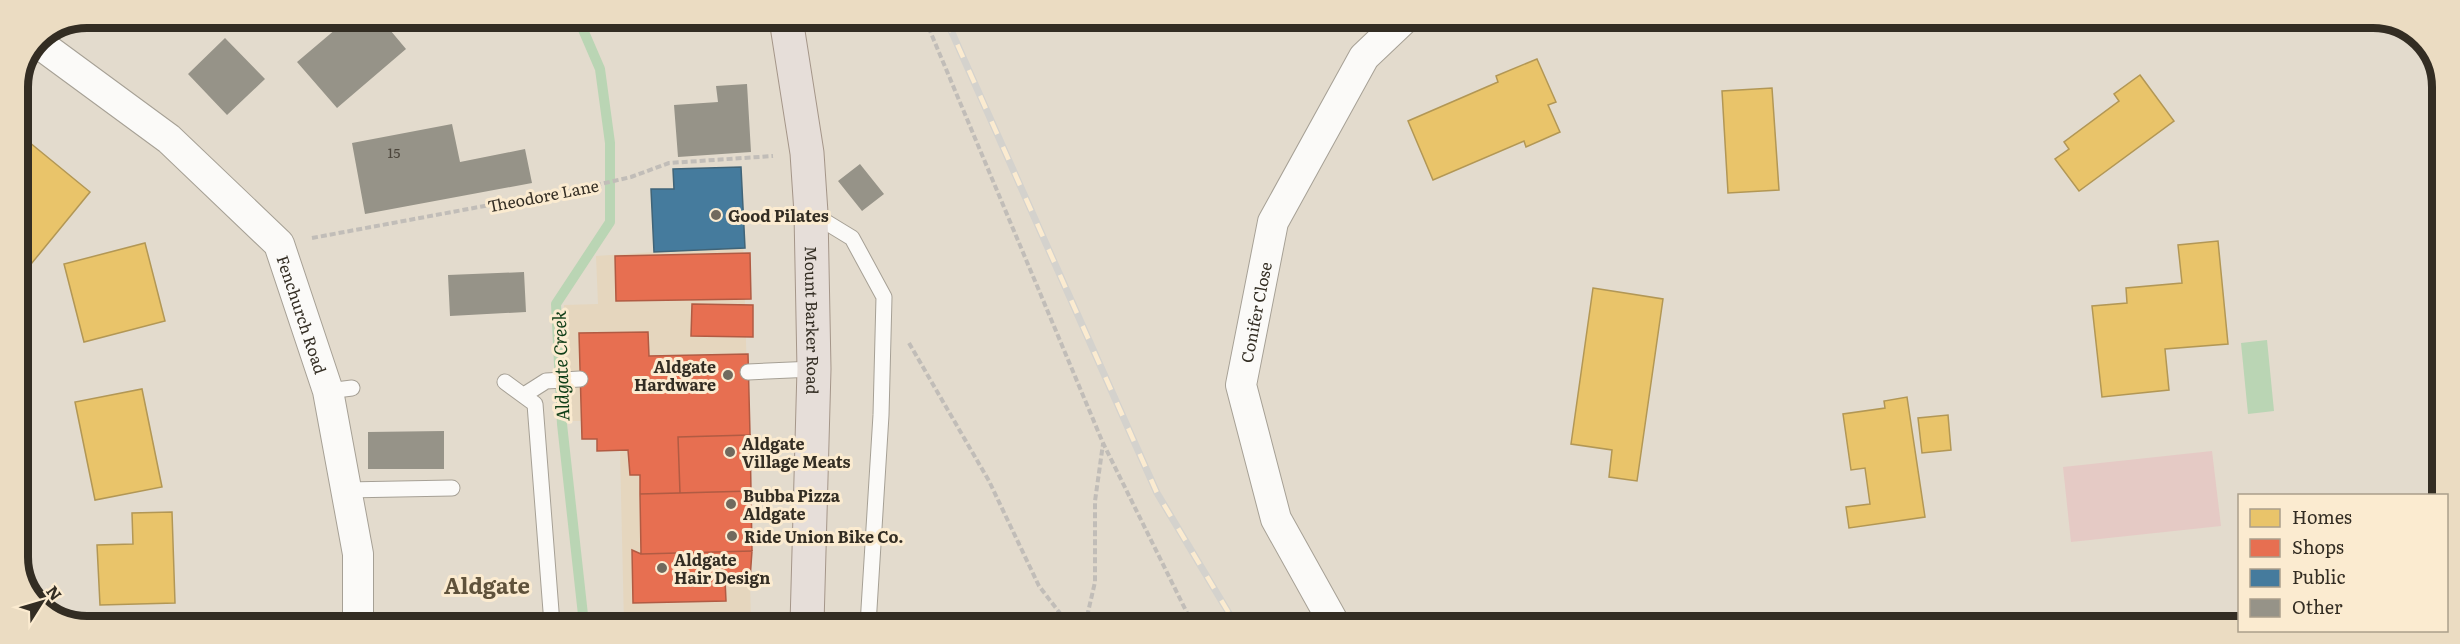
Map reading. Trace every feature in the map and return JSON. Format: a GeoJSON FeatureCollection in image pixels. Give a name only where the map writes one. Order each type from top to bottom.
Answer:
{"type":"FeatureCollection","features":[{"type":"Feature","properties":{"kind":"main road","name":"Mount Barker Road"},"geometry":{"type":"LineString","coordinates":[[784,28],[807,153],[811,213],[814,369],[807,616]]}},
{"type":"Feature","properties":{"kind":"street","name":"Conifer Close"},"geometry":{"type":"LineString","coordinates":[[1330,616],[1276,519],[1241,385],[1273,222],[1364,57],[1395,28]]}},
{"type":"Feature","properties":{"kind":"street","name":"Fenchurch Road"},"geometry":{"type":"LineString","coordinates":[[45,48],[169,139],[279,244],[340,390],[346,490],[358,554],[358,616]]}},
{"type":"Feature","properties":{"kind":"lane"},"geometry":{"type":"LineString","coordinates":[[811,213],[852,238],[884,297],[881,415],[868,616]]}},
{"type":"Feature","properties":{"kind":"lane"},"geometry":{"type":"LineString","coordinates":[[748,372],[814,369]]}},
{"type":"Feature","properties":{"kind":"lane"},"geometry":{"type":"LineString","coordinates":[[524,395],[546,381],[580,379]]}},
{"type":"Feature","properties":{"kind":"lane"},"geometry":{"type":"LineString","coordinates":[[505,382],[535,404],[551,616]]}},
{"type":"Feature","properties":{"kind":"lane"},"geometry":{"type":"LineString","coordinates":[[346,490],[452,488]]}},
{"type":"Feature","properties":{"kind":"path"},"geometry":{"type":"LineString","coordinates":[[929,28],[1103,443],[1189,616]]}},
{"type":"Feature","properties":{"kind":"path","name":"Theodore Lane"},"geometry":{"type":"LineString","coordinates":[[279,244],[592,186],[631,177],[669,163],[807,153]]}},
{"type":"Feature","properties":{"kind":"path"},"geometry":{"type":"LineString","coordinates":[[884,297],[989,482],[1039,586],[1062,616]]}},
{"type":"Feature","properties":{"kind":"path"},"geometry":{"type":"LineString","coordinates":[[1087,616],[1095,582],[1095,501],[1103,443]]}},
{"type":"Feature","properties":{"kind":"shaded area"},"geometry":{"type":"Polygon","coordinates":[[[741,167],[752,551],[751,616],[624,616],[620,451],[597,451],[597,439],[582,421],[567,421],[564,305],[598,304],[596,256],[654,252],[651,189],[673,189],[673,169],[741,167]]]}},
{"type":"Feature","properties":{"kind":"shaded area"},"geometry":{"type":"Polygon","coordinates":[[[2267,340],[2274,411],[2248,414],[2241,343],[2267,340]]]}},
{"type":"Feature","properties":{"kind":"shaded area"},"geometry":{"type":"Polygon","coordinates":[[[2212,451],[2221,526],[2071,542],[2063,467],[2212,451]]]}},
{"type":"Feature","properties":{"kind":"building: Homes"},"geometry":{"type":"Polygon","coordinates":[[[1537,59],[1556,102],[1548,105],[1560,132],[1526,147],[1524,141],[1433,180],[1408,121],[1498,82],[1496,76],[1537,59]]]}},
{"type":"Feature","properties":{"kind":"building: Homes"},"geometry":{"type":"Polygon","coordinates":[[[2140,75],[2174,121],[2079,191],[2055,159],[2069,149],[2064,142],[2119,101],[2114,94],[2140,75]]]}},
{"type":"Feature","properties":{"kind":"building: Homes"},"geometry":{"type":"Polygon","coordinates":[[[1772,88],[1779,190],[1728,193],[1722,91],[1772,88]]]}},
{"type":"Feature","properties":{"kind":"building: Homes"},"geometry":{"type":"Polygon","coordinates":[[[28,143],[90,192],[28,267],[28,143]]]}},
{"type":"Feature","properties":{"kind":"building: Homes"},"geometry":{"type":"Polygon","coordinates":[[[2218,241],[2228,344],[2165,349],[2169,390],[2102,397],[2092,306],[2127,303],[2126,288],[2182,283],[2178,245],[2218,241]]]}},
{"type":"Feature","properties":{"kind":"building: Homes"},"geometry":{"type":"Polygon","coordinates":[[[145,243],[165,321],[84,342],[64,264],[145,243]]]}},
{"type":"Feature","properties":{"kind":"building: Homes"},"geometry":{"type":"Polygon","coordinates":[[[1593,288],[1663,299],[1637,481],[1609,477],[1612,450],[1571,444],[1593,288]]]}},
{"type":"Feature","properties":{"kind":"building: Homes"},"geometry":{"type":"Polygon","coordinates":[[[142,389],[162,487],[95,500],[75,402],[142,389]]]}},
{"type":"Feature","properties":{"kind":"building: Homes"},"geometry":{"type":"Polygon","coordinates":[[[1907,397],[1925,517],[1849,528],[1846,507],[1870,504],[1865,468],[1851,470],[1843,414],[1885,408],[1884,401],[1907,397]]]}},
{"type":"Feature","properties":{"kind":"building: Homes"},"geometry":{"type":"Polygon","coordinates":[[[1948,415],[1951,450],[1922,453],[1918,418],[1948,415]]]}},
{"type":"Feature","properties":{"kind":"building: Homes"},"geometry":{"type":"Polygon","coordinates":[[[172,512],[175,603],[100,605],[97,545],[133,544],[132,513],[172,512]]]}},
{"type":"Feature","properties":{"kind":"building: Shops"},"geometry":{"type":"Polygon","coordinates":[[[750,253],[751,299],[616,301],[615,256],[750,253]]]}},
{"type":"Feature","properties":{"kind":"building: Shops"},"geometry":{"type":"Polygon","coordinates":[[[692,304],[753,305],[753,337],[691,336],[692,304]]]}},
{"type":"Feature","properties":{"kind":"building: Shops"},"geometry":{"type":"Polygon","coordinates":[[[648,332],[649,356],[748,354],[750,435],[678,437],[680,493],[640,494],[640,475],[630,475],[628,450],[597,451],[597,439],[582,439],[579,333],[648,332]]]}},
{"type":"Feature","properties":{"kind":"building: Shops"},"geometry":{"type":"Polygon","coordinates":[[[750,435],[751,491],[680,493],[678,437],[750,435]]]}},
{"type":"Feature","properties":{"kind":"building: Shops"},"geometry":{"type":"Polygon","coordinates":[[[751,491],[752,551],[641,554],[640,494],[751,491]]]}},
{"type":"Feature","properties":{"kind":"building: Shops"},"geometry":{"type":"Polygon","coordinates":[[[632,550],[641,554],[752,551],[750,579],[725,579],[726,601],[633,603],[632,550]]]}},
{"type":"Feature","properties":{"kind":"building: Shops"},"geometry":{"type":"Polygon","coordinates":[[[624,613],[751,613],[751,616],[624,616],[624,613]]]}},
{"type":"Feature","properties":{"kind":"building: Public"},"geometry":{"type":"Polygon","coordinates":[[[741,167],[745,248],[654,252],[651,189],[674,189],[673,169],[741,167]]]}},
{"type":"Feature","properties":{"kind":"building: Other"},"geometry":{"type":"Polygon","coordinates":[[[337,28],[388,28],[406,49],[337,108],[297,62],[337,28]]]}},
{"type":"Feature","properties":{"kind":"building: Other"},"geometry":{"type":"Polygon","coordinates":[[[225,38],[265,79],[227,115],[188,74],[225,38]]]}},
{"type":"Feature","properties":{"kind":"building: Other"},"geometry":{"type":"Polygon","coordinates":[[[747,84],[751,152],[678,157],[674,105],[718,102],[716,86],[747,84]]]}},
{"type":"Feature","properties":{"kind":"building: Other"},"geometry":{"type":"Polygon","coordinates":[[[452,124],[460,162],[525,149],[532,183],[365,214],[352,143],[452,124]]]}},
{"type":"Feature","properties":{"kind":"building: Other"},"geometry":{"type":"Polygon","coordinates":[[[860,164],[884,194],[862,211],[838,181],[860,164]]]}},
{"type":"Feature","properties":{"kind":"building: Other"},"geometry":{"type":"Polygon","coordinates":[[[524,272],[526,312],[450,316],[448,275],[524,272]]]}},
{"type":"Feature","properties":{"kind":"building: Other"},"geometry":{"type":"Polygon","coordinates":[[[444,431],[444,469],[368,469],[368,432],[444,431]]]}},
{"type":"Feature","properties":{"kind":"waterway","name":"Aldgate Creek"},"geometry":{"type":"LineString","coordinates":[[582,28],[600,69],[610,143],[610,222],[556,304],[562,424],[583,616]]}},
{"type":"Feature","properties":{"kind":"railway"},"geometry":{"type":"LineString","coordinates":[[950,28],[1157,493],[1231,616]]}},
{"type":"Feature","properties":{"kind":"place","name":"Good Pilates"},"geometry":{"type":"Point","coordinates":[716,215]}},
{"type":"Feature","properties":{"kind":"place","name":"Aldgate Hardware"},"geometry":{"type":"Point","coordinates":[728,375]}},
{"type":"Feature","properties":{"kind":"place","name":"Aldgate Village Meats"},"geometry":{"type":"Point","coordinates":[730,452]}},
{"type":"Feature","properties":{"kind":"place","name":"Bubba Pizza Aldgate"},"geometry":{"type":"Point","coordinates":[731,504]}},
{"type":"Feature","properties":{"kind":"place","name":"Ride Union Bike Co."},"geometry":{"type":"Point","coordinates":[732,536]}},
{"type":"Feature","properties":{"kind":"place","name":"Aldgate Hair Design"},"geometry":{"type":"Point","coordinates":[662,568]}},
{"type":"Feature","properties":{"kind":"district","name":"Aldgate"},"geometry":{"type":"Point","coordinates":[487,584]}}]}
